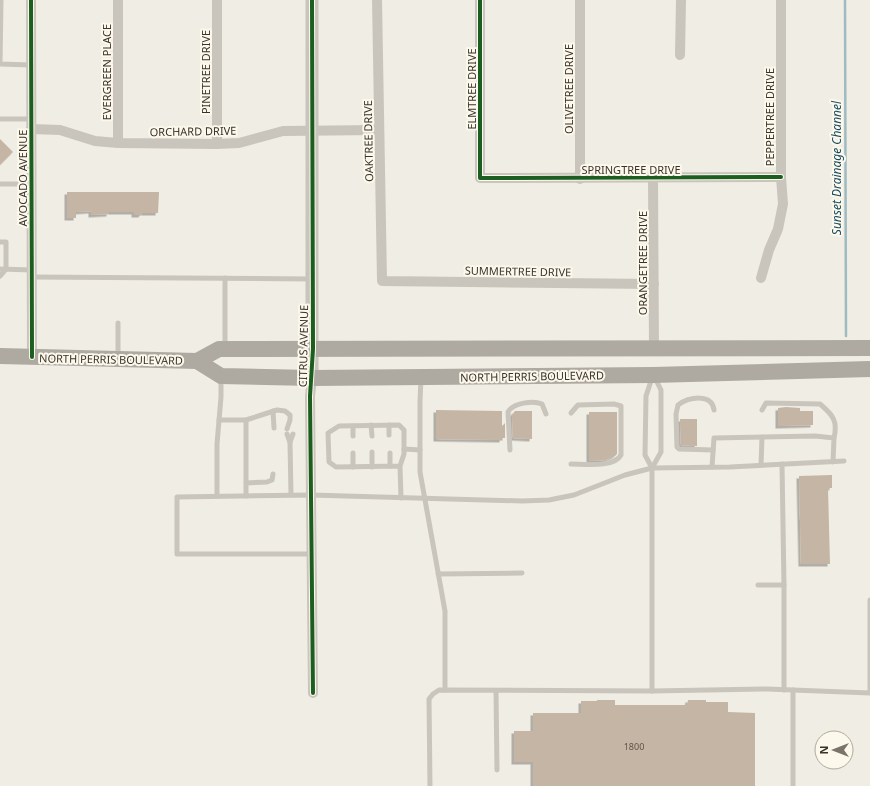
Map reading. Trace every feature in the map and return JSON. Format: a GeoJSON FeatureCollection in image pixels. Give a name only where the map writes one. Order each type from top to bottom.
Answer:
{"type":"FeatureCollection","features":[{"type":"Feature","properties":{"kind":"main road","name":"NORTH PERRIS BOULEVARD"},"geometry":{"type":"LineString","coordinates":[[197,361],[219,349],[870,348]]}},
{"type":"Feature","properties":{"kind":"main road"},"geometry":{"type":"LineString","coordinates":[[653,375],[654,349]]}},
{"type":"Feature","properties":{"kind":"main road","name":"NORTH PERRIS BOULEVARD"},"geometry":{"type":"LineString","coordinates":[[0,356],[197,361],[221,376],[312,378],[653,375],[870,369]]}},
{"type":"Feature","properties":{"kind":"street","name":"AVOCADO AVENUE"},"geometry":{"type":"LineString","coordinates":[[31,0],[32,357]]}},
{"type":"Feature","properties":{"kind":"street","name":"EVERGREEN PLACE"},"geometry":{"type":"LineString","coordinates":[[118,0],[118,143]]}},
{"type":"Feature","properties":{"kind":"street","name":"PINETREE DRIVE"},"geometry":{"type":"LineString","coordinates":[[217,0],[217,144]]}},
{"type":"Feature","properties":{"kind":"street","name":"CITRUS AVENUE"},"geometry":{"type":"LineString","coordinates":[[312,0],[313,349],[310,396],[313,693]]}},
{"type":"Feature","properties":{"kind":"street","name":"OAKTREE DRIVE"},"geometry":{"type":"LineString","coordinates":[[377,0],[382,281]]}},
{"type":"Feature","properties":{"kind":"street","name":"ELMTREE DRIVE"},"geometry":{"type":"LineString","coordinates":[[480,0],[480,178]]}},
{"type":"Feature","properties":{"kind":"street","name":"OLIVETREE DRIVE"},"geometry":{"type":"LineString","coordinates":[[580,0],[580,179]]}},
{"type":"Feature","properties":{"kind":"street"},"geometry":{"type":"LineString","coordinates":[[680,55],[681,0]]}},
{"type":"Feature","properties":{"kind":"street","name":"PEPPERTREE DRIVE"},"geometry":{"type":"LineString","coordinates":[[761,278],[769,250],[778,229],[783,204],[781,178],[781,0]]}},
{"type":"Feature","properties":{"kind":"street","name":"ORCHARD DRIVE"},"geometry":{"type":"LineString","coordinates":[[31,124],[60,130],[95,141],[118,143],[239,143],[283,131],[379,130]]}},
{"type":"Feature","properties":{"kind":"street","name":"SPRINGTREE DRIVE"},"geometry":{"type":"LineString","coordinates":[[480,178],[781,178]]}},
{"type":"Feature","properties":{"kind":"street","name":"ORANGETREE DRIVE"},"geometry":{"type":"LineString","coordinates":[[653,178],[654,349]]}},
{"type":"Feature","properties":{"kind":"street","name":"SUMMERTREE DRIVE"},"geometry":{"type":"LineString","coordinates":[[382,281],[654,284]]}},
{"type":"Feature","properties":{"kind":"lane"},"geometry":{"type":"LineString","coordinates":[[1,0],[0,64],[31,65]]}},
{"type":"Feature","properties":{"kind":"lane"},"geometry":{"type":"LineString","coordinates":[[0,119],[31,124]]}},
{"type":"Feature","properties":{"kind":"lane"},"geometry":{"type":"LineString","coordinates":[[0,184],[31,184]]}},
{"type":"Feature","properties":{"kind":"lane"},"geometry":{"type":"LineString","coordinates":[[0,242],[6,242],[3,269],[0,276]]}},
{"type":"Feature","properties":{"kind":"lane"},"geometry":{"type":"LineString","coordinates":[[3,269],[32,273],[313,279]]}},
{"type":"Feature","properties":{"kind":"lane"},"geometry":{"type":"LineString","coordinates":[[224,278],[224,349]]}},
{"type":"Feature","properties":{"kind":"lane"},"geometry":{"type":"LineString","coordinates":[[118,322],[118,358]]}},
{"type":"Feature","properties":{"kind":"lane"},"geometry":{"type":"LineString","coordinates":[[652,691],[652,468],[645,454],[646,396],[653,375]]}},
{"type":"Feature","properties":{"kind":"lane"},"geometry":{"type":"LineString","coordinates":[[652,468],[661,452],[661,390],[653,375]]}},
{"type":"Feature","properties":{"kind":"lane"},"geometry":{"type":"LineString","coordinates":[[217,496],[217,444],[221,397],[221,376]]}},
{"type":"Feature","properties":{"kind":"lane"},"geometry":{"type":"LineString","coordinates":[[421,378],[420,472],[445,611],[445,690]]}},
{"type":"Feature","properties":{"kind":"lane"},"geometry":{"type":"LineString","coordinates":[[714,410],[710,401],[703,398],[682,402],[678,405],[676,414],[677,447],[679,449],[714,450]]}},
{"type":"Feature","properties":{"kind":"lane"},"geometry":{"type":"LineString","coordinates":[[510,450],[508,412],[513,406],[538,402],[542,404],[546,414]]}},
{"type":"Feature","properties":{"kind":"lane"},"geometry":{"type":"LineString","coordinates":[[762,410],[766,403],[820,404],[833,417],[835,422],[833,462]]}},
{"type":"Feature","properties":{"kind":"lane"},"geometry":{"type":"LineString","coordinates":[[571,413],[578,405],[614,404],[621,406],[622,410],[620,458],[611,463],[571,464]]}},
{"type":"Feature","properties":{"kind":"lane"},"geometry":{"type":"LineString","coordinates":[[219,420],[246,420],[273,411],[285,410],[290,415],[291,495]]}},
{"type":"Feature","properties":{"kind":"lane"},"geometry":{"type":"LineString","coordinates":[[273,411],[274,428]]}},
{"type":"Feature","properties":{"kind":"lane"},"geometry":{"type":"LineString","coordinates":[[246,420],[246,496]]}},
{"type":"Feature","properties":{"kind":"lane"},"geometry":{"type":"LineString","coordinates":[[371,425],[372,436]]}},
{"type":"Feature","properties":{"kind":"lane"},"geometry":{"type":"LineString","coordinates":[[389,425],[389,435]]}},
{"type":"Feature","properties":{"kind":"lane"},"geometry":{"type":"LineString","coordinates":[[400,466],[336,467],[329,462],[328,433],[339,426],[399,425],[404,430],[404,454],[400,466],[401,498]]}},
{"type":"Feature","properties":{"kind":"lane"},"geometry":{"type":"LineString","coordinates":[[353,426],[353,436]]}},
{"type":"Feature","properties":{"kind":"lane"},"geometry":{"type":"LineString","coordinates":[[712,467],[714,438],[815,436],[834,438]]}},
{"type":"Feature","properties":{"kind":"lane"},"geometry":{"type":"LineString","coordinates":[[761,465],[762,437]]}},
{"type":"Feature","properties":{"kind":"lane"},"geometry":{"type":"LineString","coordinates":[[404,449],[420,450]]}},
{"type":"Feature","properties":{"kind":"lane"},"geometry":{"type":"LineString","coordinates":[[353,452],[354,467]]}},
{"type":"Feature","properties":{"kind":"lane"},"geometry":{"type":"LineString","coordinates":[[372,452],[372,467]]}},
{"type":"Feature","properties":{"kind":"lane"},"geometry":{"type":"LineString","coordinates":[[390,452],[390,466]]}},
{"type":"Feature","properties":{"kind":"lane"},"geometry":{"type":"LineString","coordinates":[[312,554],[177,554],[177,497],[311,495],[522,501],[549,500],[574,495],[625,474],[652,468],[844,461]]}},
{"type":"Feature","properties":{"kind":"lane"},"geometry":{"type":"LineString","coordinates":[[782,464],[784,690]]}},
{"type":"Feature","properties":{"kind":"lane"},"geometry":{"type":"LineString","coordinates":[[246,483],[267,482],[272,480],[273,474]]}},
{"type":"Feature","properties":{"kind":"lane"},"geometry":{"type":"LineString","coordinates":[[438,574],[522,573]]}},
{"type":"Feature","properties":{"kind":"lane"},"geometry":{"type":"LineString","coordinates":[[758,585],[784,585]]}},
{"type":"Feature","properties":{"kind":"lane"},"geometry":{"type":"LineString","coordinates":[[430,786],[429,699],[439,690],[793,690],[870,693],[870,600]]}},
{"type":"Feature","properties":{"kind":"lane"},"geometry":{"type":"LineString","coordinates":[[793,690],[793,786]]}},
{"type":"Feature","properties":{"kind":"lane"},"geometry":{"type":"LineString","coordinates":[[496,691],[497,770]]}},
{"type":"Feature","properties":{"kind":"building"},"geometry":{"type":"Polygon","coordinates":[[[0,139],[13,152],[0,165],[0,139]]]}},
{"type":"Feature","properties":{"kind":"building"},"geometry":{"type":"Polygon","coordinates":[[[67,192],[159,192],[158,213],[142,213],[141,215],[134,215],[134,212],[109,212],[109,214],[91,215],[91,211],[76,212],[76,218],[67,218],[67,192]]]}},
{"type":"Feature","properties":{"kind":"building"},"geometry":{"type":"Polygon","coordinates":[[[778,408],[800,408],[800,411],[813,411],[813,425],[778,426],[778,408]]]}},
{"type":"Feature","properties":{"kind":"building"},"geometry":{"type":"Polygon","coordinates":[[[436,410],[502,411],[502,426],[505,423],[505,438],[502,438],[502,440],[436,439],[436,410]]]}},
{"type":"Feature","properties":{"kind":"building"},"geometry":{"type":"Polygon","coordinates":[[[515,411],[532,411],[532,439],[513,438],[512,415],[515,411]]]}},
{"type":"Feature","properties":{"kind":"building"},"geometry":{"type":"Polygon","coordinates":[[[589,412],[617,412],[617,454],[615,456],[605,460],[589,461],[589,412]]]}},
{"type":"Feature","properties":{"kind":"building"},"geometry":{"type":"Polygon","coordinates":[[[680,419],[697,419],[697,446],[681,445],[680,419]]]}},
{"type":"Feature","properties":{"kind":"building"},"geometry":{"type":"Polygon","coordinates":[[[832,475],[832,488],[828,488],[830,564],[801,564],[799,476],[832,475]]]}},
{"type":"Feature","properties":{"kind":"building"},"geometry":{"type":"Polygon","coordinates":[[[615,700],[615,705],[687,705],[688,700],[706,700],[706,702],[728,702],[728,712],[755,713],[755,786],[533,786],[533,762],[514,762],[514,731],[533,731],[533,713],[581,713],[581,701],[615,700]]]}},
{"type":"Feature","properties":{"kind":"waterway","name":"Sunset Drainage Channel"},"geometry":{"type":"LineString","coordinates":[[845,0],[846,336]]}},
{"type":"Feature","properties":{"kind":"cycle path"},"geometry":{"type":"LineString","coordinates":[[31,0],[32,357]]}},
{"type":"Feature","properties":{"kind":"cycle path"},"geometry":{"type":"LineString","coordinates":[[312,0],[313,349],[310,396],[313,693]]}},
{"type":"Feature","properties":{"kind":"cycle path"},"geometry":{"type":"LineString","coordinates":[[480,0],[480,178],[781,177]]}}]}
